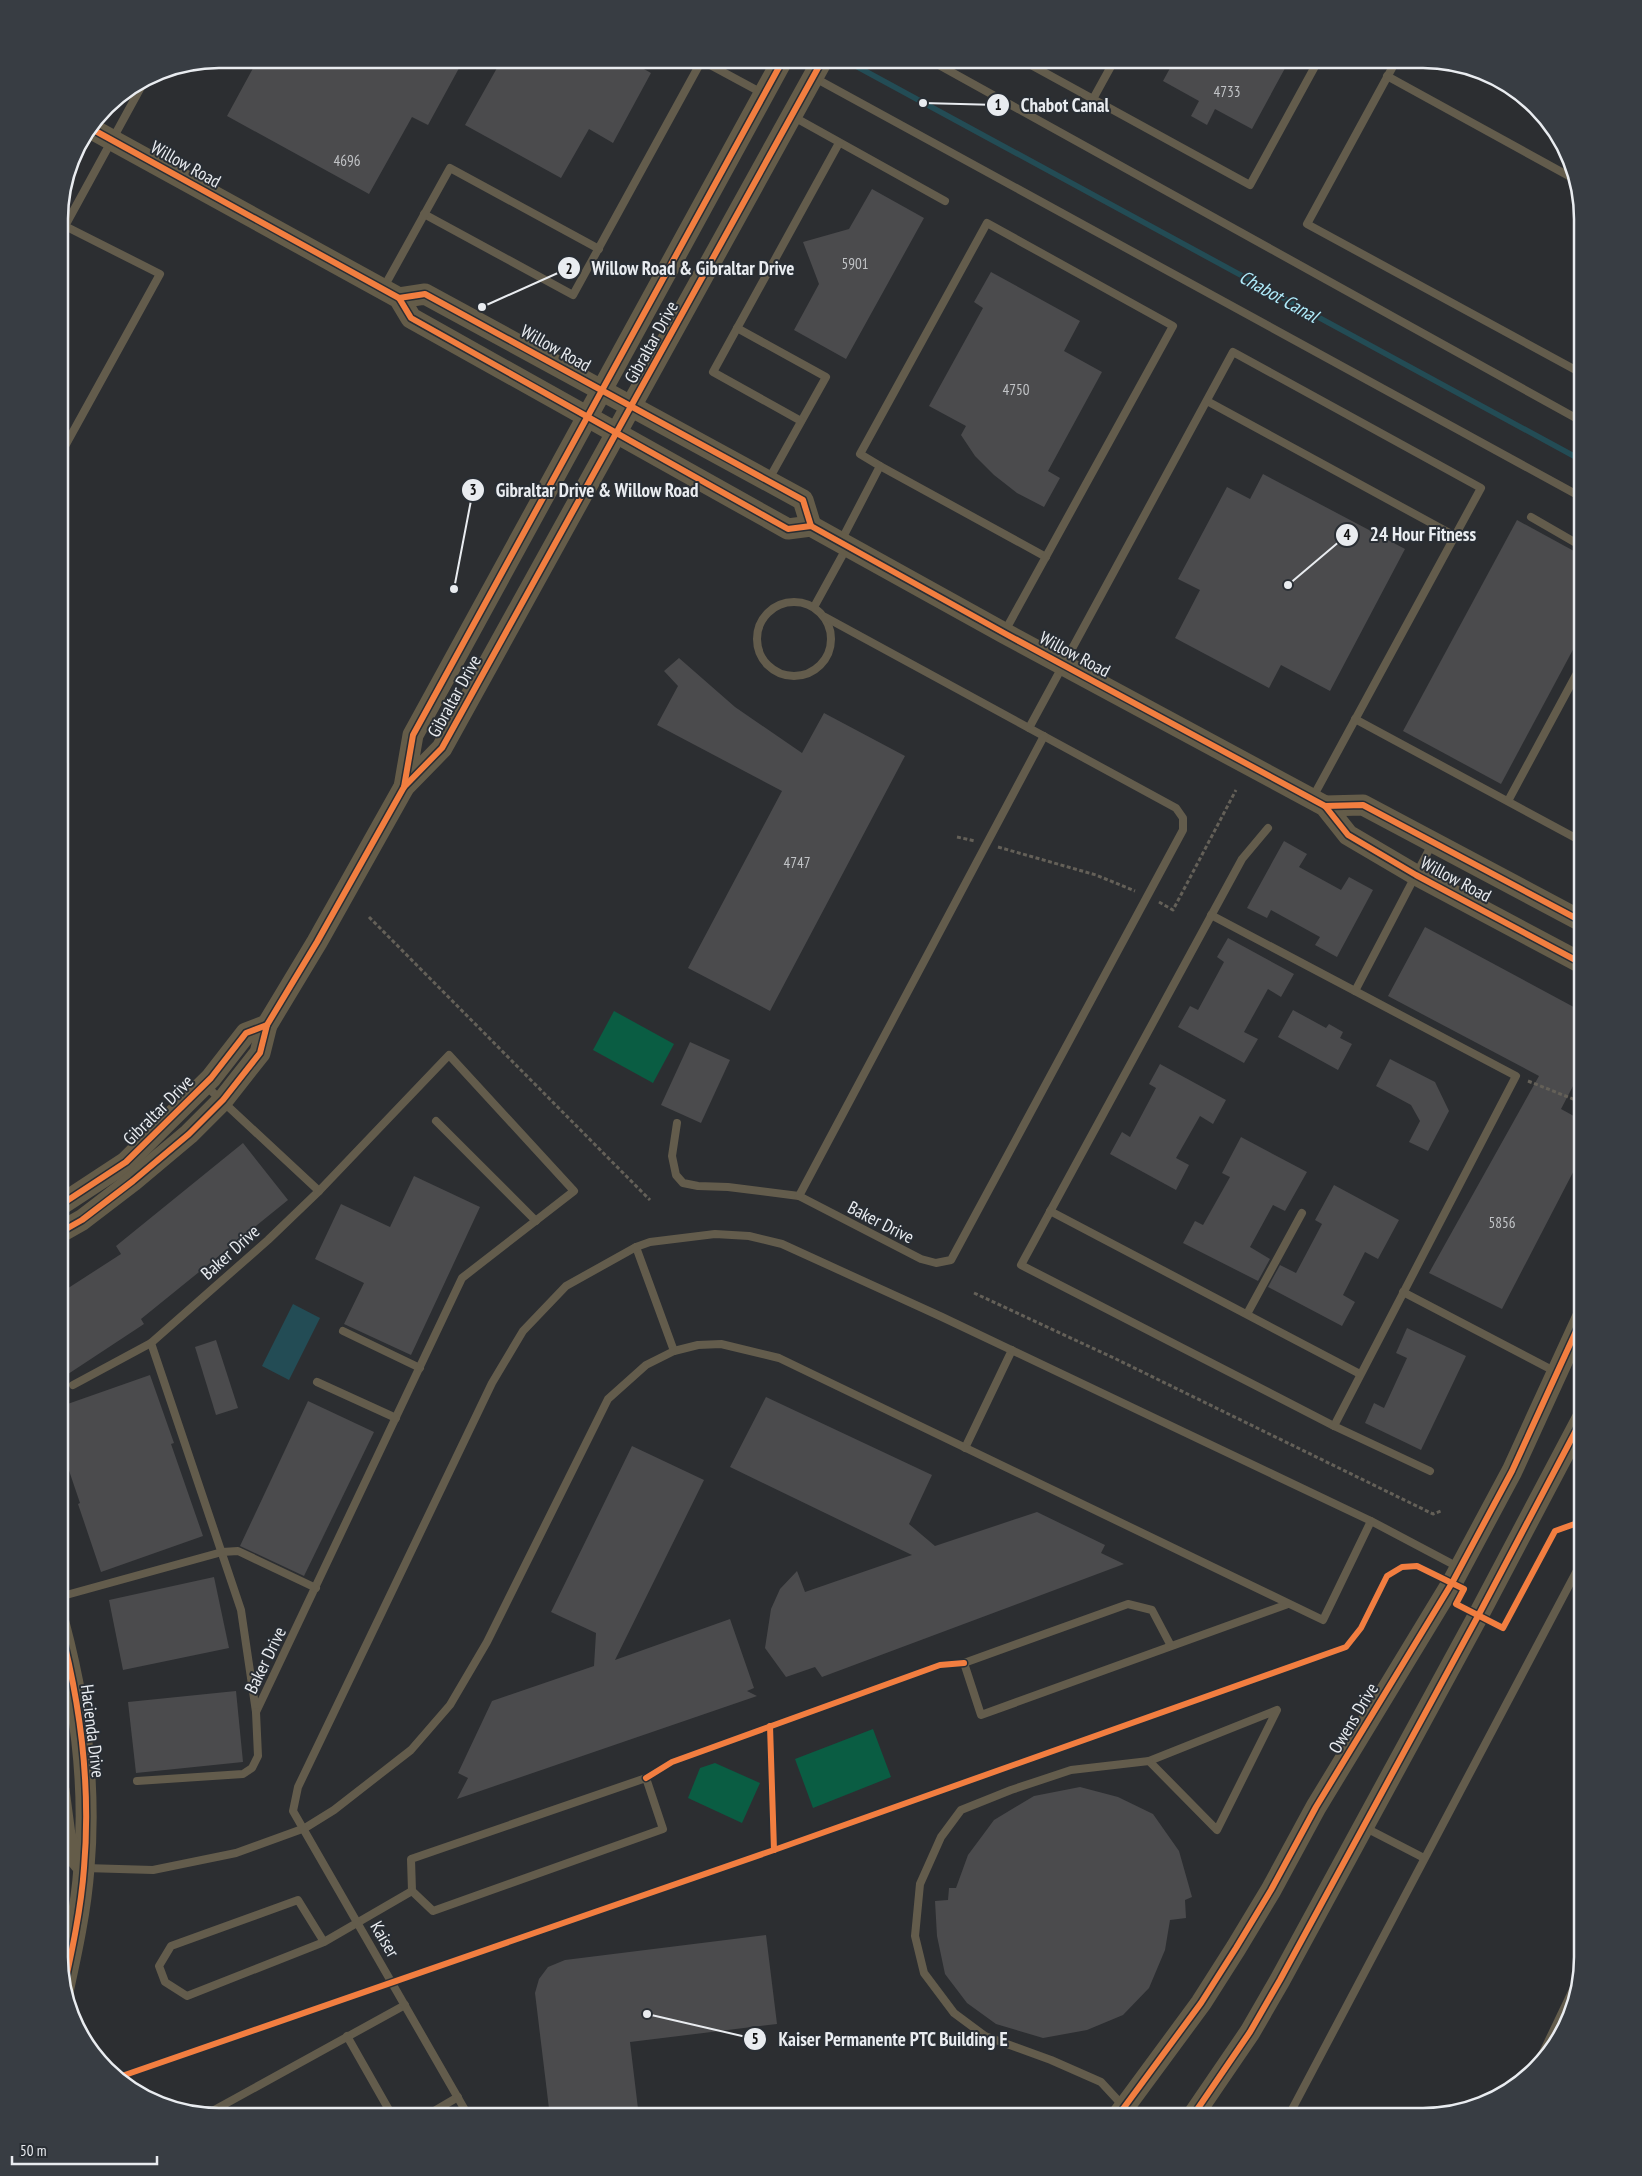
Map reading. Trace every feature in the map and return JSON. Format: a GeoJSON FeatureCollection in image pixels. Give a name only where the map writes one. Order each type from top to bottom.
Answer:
{"type":"FeatureCollection","features":[{"type":"Feature","properties":{"kind":"street","name":"Gibraltar Drive"},"geometry":{"type":"LineString","coordinates":[[404,787],[413,735],[777,68]]}},
{"type":"Feature","properties":{"kind":"street","name":"Gibraltar Drive"},"geometry":{"type":"LineString","coordinates":[[68,1228],[82,1220],[133,1182],[189,1134],[223,1100],[260,1054],[268,1025],[404,787],[442,748],[818,68]]}},
{"type":"Feature","properties":{"kind":"street","name":"Willow Road"},"geometry":{"type":"LineString","coordinates":[[95,131],[391,294],[411,318],[788,529],[811,526],[845,543],[1004,633],[1318,802],[1348,835],[1574,959]]}},
{"type":"Feature","properties":{"kind":"street","name":"Willow Road"},"geometry":{"type":"LineString","coordinates":[[391,294],[425,294],[803,500],[811,526]]}},
{"type":"Feature","properties":{"kind":"street","name":"Willow Road"},"geometry":{"type":"LineString","coordinates":[[1318,802],[1363,805],[1574,917]]}},
{"type":"Feature","properties":{"kind":"street","name":"Gibraltar Drive"},"geometry":{"type":"LineString","coordinates":[[68,1200],[126,1162],[205,1085],[246,1034],[268,1025]]}},
{"type":"Feature","properties":{"kind":"street","name":"Owens Drive"},"geometry":{"type":"LineString","coordinates":[[1131,2108],[1236,1948],[1271,1890],[1320,1800],[1459,1568],[1512,1471],[1540,1414],[1574,1336]]}},
{"type":"Feature","properties":{"kind":"street"},"geometry":{"type":"LineString","coordinates":[[1198,2108],[1250,2032],[1280,1980],[1362,1826],[1478,1616],[1574,1434]]}},
{"type":"Feature","properties":{"kind":"street","name":"Hacienda Drive"},"geometry":{"type":"LineString","coordinates":[[68,1660],[80,1724],[86,1799],[84,1868],[68,1966]]}},
{"type":"Feature","properties":{"kind":"street"},"geometry":{"type":"LineString","coordinates":[[68,1843],[72,1853],[84,1868]]}},
{"type":"Feature","properties":{"kind":"lane"},"geometry":{"type":"LineString","coordinates":[[424,214],[573,295],[696,68]]}},
{"type":"Feature","properties":{"kind":"lane"},"geometry":{"type":"LineString","coordinates":[[715,68],[764,94]]}},
{"type":"Feature","properties":{"kind":"lane"},"geometry":{"type":"LineString","coordinates":[[818,68],[1574,493]]}},
{"type":"Feature","properties":{"kind":"lane"},"geometry":{"type":"LineString","coordinates":[[944,68],[1574,417]]}},
{"type":"Feature","properties":{"kind":"lane"},"geometry":{"type":"LineString","coordinates":[[1036,68],[1250,185],[1314,68]]}},
{"type":"Feature","properties":{"kind":"lane"},"geometry":{"type":"LineString","coordinates":[[1093,99],[1110,68]]}},
{"type":"Feature","properties":{"kind":"lane"},"geometry":{"type":"LineString","coordinates":[[1392,68],[1306,224],[1574,369]]}},
{"type":"Feature","properties":{"kind":"lane"},"geometry":{"type":"LineString","coordinates":[[1388,76],[1568,176]]}},
{"type":"Feature","properties":{"kind":"lane"},"geometry":{"type":"LineString","coordinates":[[68,214],[139,90]]}},
{"type":"Feature","properties":{"kind":"lane"},"geometry":{"type":"LineString","coordinates":[[792,116],[945,201]]}},
{"type":"Feature","properties":{"kind":"lane"},"geometry":{"type":"LineString","coordinates":[[801,421],[713,372],[840,142]]}},
{"type":"Feature","properties":{"kind":"lane"},"geometry":{"type":"LineString","coordinates":[[391,294],[424,214],[450,168],[598,249]]}},
{"type":"Feature","properties":{"kind":"lane"},"geometry":{"type":"LineString","coordinates":[[1004,633],[1046,557],[1173,326],[987,223],[860,454],[1046,557]]}},
{"type":"Feature","properties":{"kind":"lane"},"geometry":{"type":"LineString","coordinates":[[68,227],[160,274],[68,441]]}},
{"type":"Feature","properties":{"kind":"lane"},"geometry":{"type":"LineString","coordinates":[[737,328],[826,377],[768,481]]}},
{"type":"Feature","properties":{"kind":"lane"},"geometry":{"type":"LineString","coordinates":[[1029,728],[1233,352],[1481,488],[1355,719],[1318,802]]}},
{"type":"Feature","properties":{"kind":"lane"},"geometry":{"type":"LineString","coordinates":[[1207,401],[1455,536]]}},
{"type":"Feature","properties":{"kind":"lane"},"geometry":{"type":"LineString","coordinates":[[814,607],[880,466]]}},
{"type":"Feature","properties":{"kind":"lane"},"geometry":{"type":"LineString","coordinates":[[1531,518],[1574,542]]}},
{"type":"Feature","properties":{"kind":"lane"},"geometry":{"type":"LineString","coordinates":[[825,617],[831,631],[831,646],[825,660],[815,670],[800,676],[785,675],[771,668],[761,656],[757,642],[758,628],[765,616],[775,606],[788,602],[802,602],[814,607],[825,617],[1176,808],[1183,818],[1183,830],[1147,896]]}},
{"type":"Feature","properties":{"kind":"lane"},"geometry":{"type":"LineString","coordinates":[[1508,801],[1574,679]]}},
{"type":"Feature","properties":{"kind":"lane"},"geometry":{"type":"LineString","coordinates":[[1355,719],[1574,837]]}},
{"type":"Feature","properties":{"kind":"lane"},"geometry":{"type":"LineString","coordinates":[[676,1123],[672,1156],[676,1175],[684,1183],[799,1196],[1044,736]]}},
{"type":"Feature","properties":{"kind":"lane"},"geometry":{"type":"LineString","coordinates":[[1268,828],[1242,859],[1021,1265],[1334,1426],[1430,1471]]}},
{"type":"Feature","properties":{"kind":"lane"},"geometry":{"type":"LineString","coordinates":[[1355,992],[1433,842]]}},
{"type":"Feature","properties":{"kind":"lane","name":"Baker Drive"},"geometry":{"type":"LineString","coordinates":[[799,1196],[921,1259],[936,1263],[951,1260],[1147,896]]}},
{"type":"Feature","properties":{"kind":"lane"},"geometry":{"type":"LineString","coordinates":[[1211,915],[1516,1076],[1334,1426]]}},
{"type":"Feature","properties":{"kind":"lane","name":"Baker Drive"},"geometry":{"type":"LineString","coordinates":[[449,1055],[574,1191],[462,1278],[256,1712],[241,1610],[151,1342],[268,1240],[319,1192],[449,1055]]}},
{"type":"Feature","properties":{"kind":"lane"},"geometry":{"type":"LineString","coordinates":[[205,1085],[319,1192]]}},
{"type":"Feature","properties":{"kind":"lane"},"geometry":{"type":"LineString","coordinates":[[436,1120],[536,1221]]}},
{"type":"Feature","properties":{"kind":"lane"},"geometry":{"type":"LineString","coordinates":[[1050,1211],[1360,1374]]}},
{"type":"Feature","properties":{"kind":"lane"},"geometry":{"type":"LineString","coordinates":[[1247,1314],[1302,1213]]}},
{"type":"Feature","properties":{"kind":"lane","name":"Kaiser"},"geometry":{"type":"LineString","coordinates":[[464,2108],[294,1811],[298,1787],[492,1383],[523,1331],[566,1286],[636,1247],[650,1242],[715,1234],[750,1236],[782,1244],[1012,1350],[1371,1521],[1459,1568]]}},
{"type":"Feature","properties":{"kind":"lane"},"geometry":{"type":"LineString","coordinates":[[636,1247],[674,1350]]}},
{"type":"Feature","properties":{"kind":"lane"},"geometry":{"type":"LineString","coordinates":[[1403,1292],[1557,1373]]}},
{"type":"Feature","properties":{"kind":"lane"},"geometry":{"type":"LineString","coordinates":[[343,1331],[420,1368]]}},
{"type":"Feature","properties":{"kind":"lane"},"geometry":{"type":"LineString","coordinates":[[74,1385],[151,1342]]}},
{"type":"Feature","properties":{"kind":"lane"},"geometry":{"type":"LineString","coordinates":[[84,1868],[152,1870],[236,1853],[305,1828],[334,1810],[411,1750],[450,1704],[487,1642],[608,1398],[646,1365],[674,1350],[698,1345],[721,1344],[779,1358],[1323,1620],[1371,1521]]}},
{"type":"Feature","properties":{"kind":"lane"},"geometry":{"type":"LineString","coordinates":[[965,1448],[1012,1350]]}},
{"type":"Feature","properties":{"kind":"lane"},"geometry":{"type":"LineString","coordinates":[[317,1382],[396,1418]]}},
{"type":"Feature","properties":{"kind":"lane"},"geometry":{"type":"LineString","coordinates":[[68,1595],[222,1552],[238,1551],[316,1588]]}},
{"type":"Feature","properties":{"kind":"lane"},"geometry":{"type":"LineString","coordinates":[[1293,2108],[1574,1576]]}},
{"type":"Feature","properties":{"kind":"lane"},"geometry":{"type":"LineString","coordinates":[[1171,1646],[1152,1610],[1128,1604],[964,1663],[981,1715],[1288,1604]]}},
{"type":"Feature","properties":{"kind":"lane"},"geometry":{"type":"LineString","coordinates":[[1122,2108],[1101,2082],[1051,2060],[985,2036],[954,2013],[924,1973],[915,1936],[920,1884],[941,1837],[961,1810],[1011,1790],[1071,1770],[1149,1761],[1277,1710],[1216,1830],[1149,1761]]}},
{"type":"Feature","properties":{"kind":"lane"},"geometry":{"type":"LineString","coordinates":[[138,1781],[243,1774],[252,1768],[258,1756],[256,1712]]}},
{"type":"Feature","properties":{"kind":"lane"},"geometry":{"type":"LineString","coordinates":[[646,1778],[663,1829],[433,1911],[412,1891],[411,1859],[646,1778]]}},
{"type":"Feature","properties":{"kind":"lane"},"geometry":{"type":"LineString","coordinates":[[1362,1826],[1424,1858]]}},
{"type":"Feature","properties":{"kind":"lane"},"geometry":{"type":"LineString","coordinates":[[324,1942],[298,1900],[171,1946],[159,1966],[165,1982],[187,1996],[324,1942],[412,1891]]}},
{"type":"Feature","properties":{"kind":"lane"},"geometry":{"type":"LineString","coordinates":[[1547,2045],[1569,1999]]}},
{"type":"Feature","properties":{"kind":"lane"},"geometry":{"type":"LineString","coordinates":[[218,2108],[405,2005]]}},
{"type":"Feature","properties":{"kind":"lane"},"geometry":{"type":"LineString","coordinates":[[347,2036],[389,2108]]}},
{"type":"Feature","properties":{"kind":"lane"},"geometry":{"type":"LineString","coordinates":[[439,2108],[458,2097]]}},
{"type":"Feature","properties":{"kind":"path"},"geometry":{"type":"LineString","coordinates":[[957,837],[1096,875],[1147,896],[1173,910],[1236,790]]}},
{"type":"Feature","properties":{"kind":"path"},"geometry":{"type":"LineString","coordinates":[[368,917],[650,1200]]}},
{"type":"Feature","properties":{"kind":"path"},"geometry":{"type":"LineString","coordinates":[[1516,1076],[1574,1099]]}},
{"type":"Feature","properties":{"kind":"path"},"geometry":{"type":"LineString","coordinates":[[974,1293],[1189,1394],[1433,1514],[1440,1511]]}},
{"type":"Feature","properties":{"kind":"green space"},"geometry":{"type":"Polygon","coordinates":[[[614,1011],[674,1044],[653,1083],[593,1050],[614,1011]]]}},
{"type":"Feature","properties":{"kind":"green space"},"geometry":{"type":"Polygon","coordinates":[[[873,1729],[891,1777],[813,1808],[795,1759],[873,1729]]]}},
{"type":"Feature","properties":{"kind":"green space"},"geometry":{"type":"Polygon","coordinates":[[[715,1763],[760,1783],[742,1823],[688,1798],[700,1768],[715,1763]]]}},
{"type":"Feature","properties":{"kind":"water"},"geometry":{"type":"Polygon","coordinates":[[[293,1304],[320,1318],[289,1380],[262,1366],[293,1304]]]}},
{"type":"Feature","properties":{"kind":"building"},"geometry":{"type":"Polygon","coordinates":[[[253,68],[459,68],[428,125],[412,117],[369,194],[227,116],[253,68]]]}},
{"type":"Feature","properties":{"kind":"building"},"geometry":{"type":"Polygon","coordinates":[[[497,68],[642,68],[651,73],[613,143],[589,129],[561,178],[465,125],[497,68]]]}},
{"type":"Feature","properties":{"kind":"building"},"geometry":{"type":"Polygon","coordinates":[[[1170,68],[1285,68],[1252,129],[1215,109],[1207,125],[1191,116],[1199,101],[1163,81],[1170,68]]]}},
{"type":"Feature","properties":{"kind":"building"},"geometry":{"type":"Polygon","coordinates":[[[872,189],[924,218],[846,359],[794,330],[819,284],[803,242],[849,229],[872,189]]]}},
{"type":"Feature","properties":{"kind":"building"},"geometry":{"type":"Polygon","coordinates":[[[991,272],[1080,321],[1064,351],[1102,372],[1048,471],[1060,478],[1044,507],[1017,493],[994,475],[975,456],[961,435],[966,426],[929,406],[983,308],[974,302],[991,272]]]}},
{"type":"Feature","properties":{"kind":"building"},"geometry":{"type":"Polygon","coordinates":[[[1263,474],[1405,549],[1330,691],[1281,665],[1269,688],[1175,638],[1200,590],[1178,579],[1227,487],[1250,499],[1263,474]]]}},
{"type":"Feature","properties":{"kind":"building"},"geometry":{"type":"Polygon","coordinates":[[[1517,520],[1574,551],[1574,648],[1501,784],[1403,731],[1517,520]]]}},
{"type":"Feature","properties":{"kind":"building"},"geometry":{"type":"Polygon","coordinates":[[[679,658],[735,707],[802,753],[824,713],[905,756],[770,1011],[688,968],[782,791],[657,725],[678,686],[664,671],[679,658]]]}},
{"type":"Feature","properties":{"kind":"building"},"geometry":{"type":"Polygon","coordinates":[[[1284,841],[1307,854],[1299,867],[1341,890],[1349,877],[1373,890],[1337,957],[1315,945],[1320,937],[1271,910],[1267,918],[1247,908],[1284,841]]]}},
{"type":"Feature","properties":{"kind":"building"},"geometry":{"type":"Polygon","coordinates":[[[1425,927],[1574,1007],[1574,1084],[1561,1109],[1574,1116],[1574,1170],[1502,1309],[1429,1273],[1539,1076],[1388,996],[1425,927]]]}},
{"type":"Feature","properties":{"kind":"building"},"geometry":{"type":"Polygon","coordinates":[[[1228,938],[1294,974],[1281,997],[1268,989],[1244,1032],[1258,1039],[1244,1063],[1178,1027],[1190,1006],[1198,1010],[1224,962],[1217,957],[1228,938]]]}},
{"type":"Feature","properties":{"kind":"building"},"geometry":{"type":"Polygon","coordinates":[[[1293,1010],[1326,1028],[1329,1024],[1343,1032],[1340,1038],[1352,1044],[1338,1070],[1278,1037],[1293,1010]]]}},
{"type":"Feature","properties":{"kind":"building"},"geometry":{"type":"Polygon","coordinates":[[[690,1042],[730,1060],[701,1123],[661,1105],[690,1042]]]}},
{"type":"Feature","properties":{"kind":"building"},"geometry":{"type":"Polygon","coordinates":[[[1390,1059],[1435,1082],[1449,1111],[1428,1151],[1409,1142],[1420,1121],[1411,1105],[1376,1086],[1390,1059]]]}},
{"type":"Feature","properties":{"kind":"building"},"geometry":{"type":"Polygon","coordinates":[[[1160,1064],[1226,1100],[1213,1124],[1200,1116],[1176,1158],[1189,1165],[1176,1190],[1110,1154],[1122,1132],[1130,1137],[1156,1088],[1149,1084],[1160,1064]]]}},
{"type":"Feature","properties":{"kind":"building"},"geometry":{"type":"Polygon","coordinates":[[[1241,1137],[1307,1172],[1285,1211],[1273,1205],[1250,1247],[1270,1259],[1258,1281],[1183,1243],[1195,1221],[1203,1225],[1230,1177],[1222,1173],[1241,1137]]]}},
{"type":"Feature","properties":{"kind":"building"},"geometry":{"type":"Polygon","coordinates":[[[243,1143],[288,1200],[141,1319],[144,1324],[68,1374],[68,1288],[121,1254],[116,1246],[243,1143]]]}},
{"type":"Feature","properties":{"kind":"building"},"geometry":{"type":"Polygon","coordinates":[[[414,1176],[480,1207],[411,1355],[344,1324],[364,1283],[315,1259],[341,1204],[390,1227],[414,1176]]]}},
{"type":"Feature","properties":{"kind":"building"},"geometry":{"type":"Polygon","coordinates":[[[1334,1185],[1399,1220],[1378,1259],[1365,1252],[1343,1295],[1355,1302],[1342,1326],[1268,1287],[1280,1265],[1296,1273],[1322,1224],[1315,1220],[1334,1185]]]}},
{"type":"Feature","properties":{"kind":"building"},"geometry":{"type":"Polygon","coordinates":[[[1407,1328],[1466,1356],[1421,1450],[1365,1423],[1374,1403],[1384,1408],[1407,1358],[1396,1353],[1407,1328]]]}},
{"type":"Feature","properties":{"kind":"building"},"geometry":{"type":"Polygon","coordinates":[[[216,1340],[238,1408],[216,1415],[195,1347],[216,1340]]]}},
{"type":"Feature","properties":{"kind":"building"},"geometry":{"type":"Polygon","coordinates":[[[150,1375],[174,1443],[171,1444],[203,1536],[101,1572],[68,1468],[68,1404],[150,1375]]]}},
{"type":"Feature","properties":{"kind":"building"},"geometry":{"type":"Polygon","coordinates":[[[766,1397],[932,1475],[909,1524],[935,1546],[1037,1512],[1105,1545],[1101,1553],[1124,1564],[822,1677],[815,1667],[786,1677],[765,1648],[771,1609],[780,1589],[797,1571],[805,1592],[912,1555],[730,1467],[766,1397]]]}},
{"type":"Feature","properties":{"kind":"building"},"geometry":{"type":"Polygon","coordinates":[[[308,1401],[374,1432],[304,1576],[240,1546],[308,1401]]]}},
{"type":"Feature","properties":{"kind":"building"},"geometry":{"type":"Polygon","coordinates":[[[632,1446],[704,1480],[615,1660],[730,1619],[754,1688],[747,1691],[757,1696],[457,1799],[468,1778],[458,1773],[492,1701],[594,1666],[596,1633],[551,1612],[632,1446]]]}},
{"type":"Feature","properties":{"kind":"building"},"geometry":{"type":"Polygon","coordinates":[[[214,1577],[229,1648],[123,1670],[109,1600],[214,1577]]]}},
{"type":"Feature","properties":{"kind":"building"},"geometry":{"type":"Polygon","coordinates":[[[236,1691],[243,1762],[136,1773],[128,1702],[236,1691]]]}},
{"type":"Feature","properties":{"kind":"building"},"geometry":{"type":"Polygon","coordinates":[[[1080,1787],[1118,1797],[1153,1814],[1179,1851],[1192,1897],[1185,1900],[1186,1918],[1170,1920],[1165,1950],[1149,1988],[1123,2015],[1087,2030],[1043,2038],[996,2024],[967,2003],[945,1974],[937,1936],[935,1901],[948,1900],[949,1888],[956,1888],[968,1855],[994,1820],[1034,1796],[1080,1787]]]}},
{"type":"Feature","properties":{"kind":"building"},"geometry":{"type":"Polygon","coordinates":[[[766,1935],[777,2024],[630,2042],[638,2108],[549,2108],[535,1993],[539,1979],[548,1967],[565,1960],[766,1935]]]}},
{"type":"Feature","properties":{"kind":"waterway","name":"Chabot Canal"},"geometry":{"type":"LineString","coordinates":[[860,68],[1574,456]]}},
{"type":"Feature","properties":{"kind":"cycle path"},"geometry":{"type":"LineString","coordinates":[[404,787],[413,735],[779,68]]}},
{"type":"Feature","properties":{"kind":"cycle path"},"geometry":{"type":"LineString","coordinates":[[68,1228],[82,1220],[133,1181],[189,1134],[223,1100],[260,1053],[267,1025],[317,942],[404,787],[442,748],[818,68]]}},
{"type":"Feature","properties":{"kind":"cycle path"},"geometry":{"type":"LineString","coordinates":[[95,131],[399,298],[411,318],[788,529],[811,526],[1004,633],[1325,806],[1348,835],[1416,875],[1574,959]]}},
{"type":"Feature","properties":{"kind":"cycle path"},"geometry":{"type":"LineString","coordinates":[[399,298],[425,294],[803,500],[811,526]]}},
{"type":"Feature","properties":{"kind":"cycle path"},"geometry":{"type":"LineString","coordinates":[[1325,806],[1363,805],[1574,917]]}},
{"type":"Feature","properties":{"kind":"cycle path"},"geometry":{"type":"LineString","coordinates":[[68,1200],[126,1162],[211,1078],[246,1033],[267,1025]]}},
{"type":"Feature","properties":{"kind":"cycle path"},"geometry":{"type":"LineString","coordinates":[[1124,2108],[1201,2003],[1236,1948],[1271,1890],[1316,1807],[1452,1583],[1512,1471],[1574,1336]]}},
{"type":"Feature","properties":{"kind":"cycle path"},"geometry":{"type":"LineString","coordinates":[[1198,2108],[1250,2032],[1280,1980],[1478,1616],[1574,1434]]}},
{"type":"Feature","properties":{"kind":"cycle path"},"geometry":{"type":"LineString","coordinates":[[124,2075],[774,1850],[1346,1647],[1361,1628],[1387,1576],[1402,1567],[1417,1566],[1464,1589],[1456,1604],[1503,1628],[1555,1531],[1574,1524]]}},
{"type":"Feature","properties":{"kind":"cycle path"},"geometry":{"type":"LineString","coordinates":[[68,1662],[82,1744],[86,1806],[86,1837],[81,1899],[68,1967]]}},
{"type":"Feature","properties":{"kind":"cycle path"},"geometry":{"type":"LineString","coordinates":[[646,1778],[672,1762],[940,1665],[964,1663]]}},
{"type":"Feature","properties":{"kind":"cycle path"},"geometry":{"type":"LineString","coordinates":[[770,1726],[774,1850]]}},
{"type":"Feature","properties":{"kind":"place","name":"Chabot Canal"},"geometry":{"type":"Point","coordinates":[923,103]}},
{"type":"Feature","properties":{"kind":"place","name":"Willow Road & Gibraltar Drive"},"geometry":{"type":"Point","coordinates":[482,307]}},
{"type":"Feature","properties":{"kind":"place","name":"24 Hour Fitness"},"geometry":{"type":"Point","coordinates":[1288,585]}},
{"type":"Feature","properties":{"kind":"place","name":"Gibraltar Drive & Willow Road"},"geometry":{"type":"Point","coordinates":[454,589]}},
{"type":"Feature","properties":{"kind":"place","name":"Kaiser Permanente PTC Building E"},"geometry":{"type":"Point","coordinates":[647,2014]}}]}
